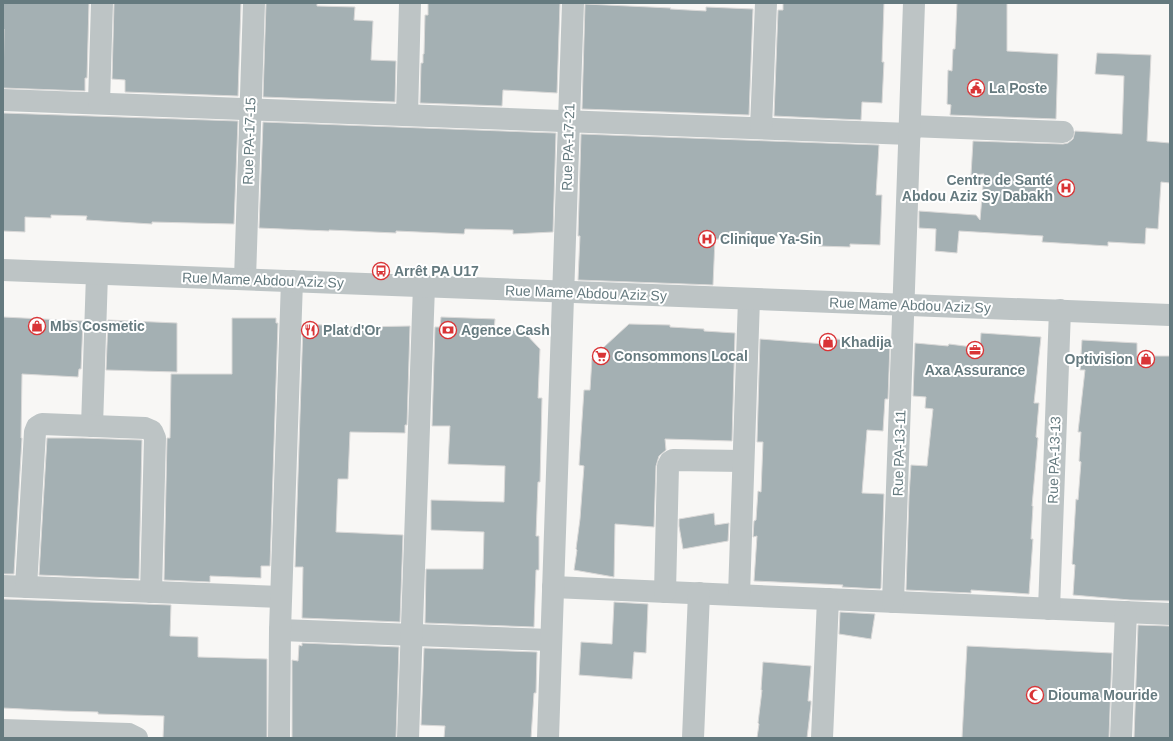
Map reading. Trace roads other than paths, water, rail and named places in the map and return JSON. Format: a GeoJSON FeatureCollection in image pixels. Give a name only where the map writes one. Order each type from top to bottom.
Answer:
{"type":"FeatureCollection","features":[{"type":"Feature","properties":{"kind":"street"},"geometry":{"type":"LineString","coordinates":[[99,103],[102,3]]}},
{"type":"Feature","properties":{"kind":"street","name":"Rue PA-17-15"},"geometry":{"type":"LineString","coordinates":[[245,279],[254,3]]}},
{"type":"Feature","properties":{"kind":"street"},"geometry":{"type":"LineString","coordinates":[[407,115],[410,3]]}},
{"type":"Feature","properties":{"kind":"street","name":"Rue PA-17-21"},"geometry":{"type":"LineString","coordinates":[[548,738],[573,3]]}},
{"type":"Feature","properties":{"kind":"street"},"geometry":{"type":"LineString","coordinates":[[762,128],[766,3]]}},
{"type":"Feature","properties":{"kind":"street","name":"Rue PA-13-11"},"geometry":{"type":"LineString","coordinates":[[893,602],[914,3]]}},
{"type":"Feature","properties":{"kind":"street"},"geometry":{"type":"LineString","coordinates":[[3,100],[762,128],[1063,132]]}},
{"type":"Feature","properties":{"kind":"street","name":"Rue Mame Abdou Aziz Sy"},"geometry":{"type":"LineString","coordinates":[[3,270],[1170,315]]}},
{"type":"Feature","properties":{"kind":"street"},"geometry":{"type":"LineString","coordinates":[[92,426],[97,274]]}},
{"type":"Feature","properties":{"kind":"street"},"geometry":{"type":"LineString","coordinates":[[279,738],[280,630],[292,281]]}},
{"type":"Feature","properties":{"kind":"street"},"geometry":{"type":"LineString","coordinates":[[408,738],[424,286]]}},
{"type":"Feature","properties":{"kind":"street"},"geometry":{"type":"LineString","coordinates":[[739,595],[749,299]]}},
{"type":"Feature","properties":{"kind":"street","name":"Rue PA-13-13"},"geometry":{"type":"LineString","coordinates":[[1049,609],[1060,310]]}},
{"type":"Feature","properties":{"kind":"street"},"geometry":{"type":"LineString","coordinates":[[26,587],[35,432],[37,427],[42,424],[145,428],[152,431],[155,438],[151,592]]}},
{"type":"Feature","properties":{"kind":"street"},"geometry":{"type":"LineString","coordinates":[[665,592],[668,466],[670,462],[674,460],[743,461]]}},
{"type":"Feature","properties":{"kind":"street"},"geometry":{"type":"LineString","coordinates":[[3,586],[281,597]]}},
{"type":"Feature","properties":{"kind":"street"},"geometry":{"type":"LineString","coordinates":[[553,587],[1170,614]]}},
{"type":"Feature","properties":{"kind":"street"},"geometry":{"type":"LineString","coordinates":[[693,738],[699,593]]}},
{"type":"Feature","properties":{"kind":"street"},"geometry":{"type":"LineString","coordinates":[[822,738],[828,599]]}},
{"type":"Feature","properties":{"kind":"street"},"geometry":{"type":"LineString","coordinates":[[1121,738],[1126,612]]}},
{"type":"Feature","properties":{"kind":"street"},"geometry":{"type":"LineString","coordinates":[[280,630],[551,640]]}},
{"type":"Feature","properties":{"kind":"street"},"geometry":{"type":"LineString","coordinates":[[3,730],[128,734],[137,738]]}},
{"type":"Feature","properties":{"kind":"place","name":"La Poste"},"geometry":{"type":"Point","coordinates":[976,88]}},
{"type":"Feature","properties":{"kind":"place","name":"Centre de Santé Abdou Aziz Sy Dabakh"},"geometry":{"type":"Point","coordinates":[1066,188]}},
{"type":"Feature","properties":{"kind":"place","name":"Clinique Ya-Sin"},"geometry":{"type":"Point","coordinates":[707,239]}},
{"type":"Feature","properties":{"kind":"place","name":"Arrêt PA U17"},"geometry":{"type":"Point","coordinates":[381,271]}},
{"type":"Feature","properties":{"kind":"place","name":"Mbs Cosmetic"},"geometry":{"type":"Point","coordinates":[37,326]}},
{"type":"Feature","properties":{"kind":"place","name":"Plat d'Or"},"geometry":{"type":"Point","coordinates":[310,330]}},
{"type":"Feature","properties":{"kind":"place","name":"Agence Cash"},"geometry":{"type":"Point","coordinates":[448,330]}},
{"type":"Feature","properties":{"kind":"place","name":"Khadija"},"geometry":{"type":"Point","coordinates":[828,342]}},
{"type":"Feature","properties":{"kind":"place","name":"Axa Assurance"},"geometry":{"type":"Point","coordinates":[975,350]}},
{"type":"Feature","properties":{"kind":"place","name":"Consommons Local"},"geometry":{"type":"Point","coordinates":[601,356]}},
{"type":"Feature","properties":{"kind":"place","name":"Optivision"},"geometry":{"type":"Point","coordinates":[1146,359]}},
{"type":"Feature","properties":{"kind":"place","name":"Diouma Mouride"},"geometry":{"type":"Point","coordinates":[1035,695]}}]}
